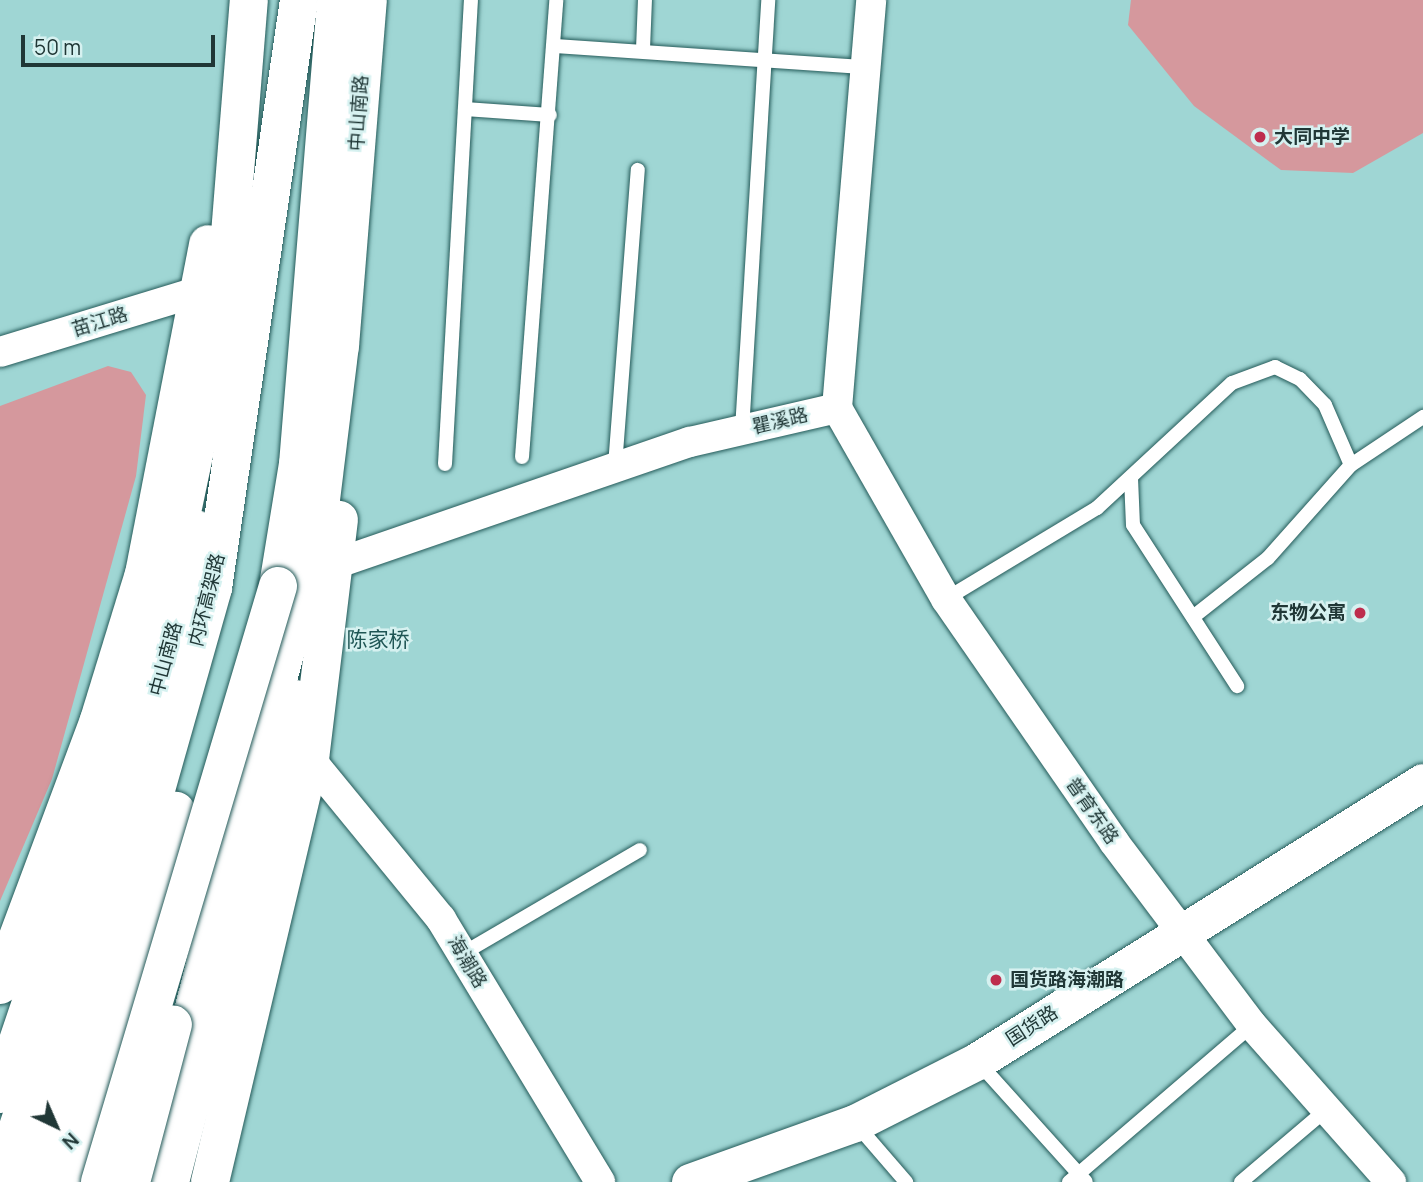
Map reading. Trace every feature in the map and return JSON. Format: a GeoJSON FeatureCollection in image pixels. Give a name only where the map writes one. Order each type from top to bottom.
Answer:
{"type":"FeatureCollection","features":[{"type":"Feature","properties":{"kind":"main road","name":"中山南路"},"geometry":{"type":"LineString","coordinates":[[0,985],[99,720],[144,574],[212,301],[240,117],[248,0]]}},
{"type":"Feature","properties":{"kind":"main road","name":"内环高架路"},"geometry":{"type":"LineString","coordinates":[[33,1182],[129,885],[213,588],[299,0]]}},
{"type":"Feature","properties":{"kind":"main road"},"geometry":{"type":"LineString","coordinates":[[131,1182],[234,796],[278,586],[298,464],[336,0]]}},
{"type":"Feature","properties":{"kind":"main road","name":"中山南路"},"geometry":{"type":"LineString","coordinates":[[148,1182],[318,524],[344,310],[368,0]]}},
{"type":"Feature","properties":{"kind":"main road","name":"中山南路"},"geometry":{"type":"LineString","coordinates":[[0,1181],[166,665],[206,488],[212,301]]}},
{"type":"Feature","properties":{"kind":"main road"},"geometry":{"type":"LineString","coordinates":[[0,1094],[152,629],[212,301]]}},
{"type":"Feature","properties":{"kind":"main road","name":"中山南路"},"geometry":{"type":"LineString","coordinates":[[210,1182],[310,760],[335,564],[355,358],[344,310]]}},
{"type":"Feature","properties":{"kind":"main road"},"geometry":{"type":"LineString","coordinates":[[170,1182],[296,699],[318,524]]}},
{"type":"Feature","properties":{"kind":"main road"},"geometry":{"type":"LineString","coordinates":[[100,1182],[278,586]]}},
{"type":"Feature","properties":{"kind":"main road"},"geometry":{"type":"LineString","coordinates":[[64,1182],[165,855],[190,743],[213,588]]}},
{"type":"Feature","properties":{"kind":"street"},"geometry":{"type":"LineString","coordinates":[[837,408],[871,0]]}},
{"type":"Feature","properties":{"kind":"street","name":"苗江路"},"geometry":{"type":"LineString","coordinates":[[0,352],[212,301]]}},
{"type":"Feature","properties":{"kind":"street","name":"瞿溪路"},"geometry":{"type":"LineString","coordinates":[[335,564],[615,466],[741,430],[837,408]]}},
{"type":"Feature","properties":{"kind":"street","name":"普育东路"},"geometry":{"type":"LineString","coordinates":[[837,408],[946,599],[1178,930],[1252,1025],[1391,1182]]}},
{"type":"Feature","properties":{"kind":"street","name":"海潮路"},"geometry":{"type":"LineString","coordinates":[[310,760],[373,829],[462,954],[600,1182]]}},
{"type":"Feature","properties":{"kind":"street","name":"国货路"},"geometry":{"type":"LineString","coordinates":[[690,1182],[855,1123],[977,1061],[1178,930],[1423,782]]}},
{"type":"Feature","properties":{"kind":"lane"},"geometry":{"type":"LineString","coordinates":[[445,464],[471,0]]}},
{"type":"Feature","properties":{"kind":"lane"},"geometry":{"type":"LineString","coordinates":[[522,457],[550,115],[556,0]]}},
{"type":"Feature","properties":{"kind":"lane"},"geometry":{"type":"LineString","coordinates":[[643,49],[645,0]]}},
{"type":"Feature","properties":{"kind":"lane"},"geometry":{"type":"LineString","coordinates":[[741,430],[768,0]]}},
{"type":"Feature","properties":{"kind":"lane"},"geometry":{"type":"LineString","coordinates":[[555,46],[764,56],[866,67]]}},
{"type":"Feature","properties":{"kind":"lane"},"geometry":{"type":"LineString","coordinates":[[465,109],[550,115]]}},
{"type":"Feature","properties":{"kind":"lane"},"geometry":{"type":"LineString","coordinates":[[615,466],[638,170]]}},
{"type":"Feature","properties":{"kind":"lane"},"geometry":{"type":"LineString","coordinates":[[946,599],[1023,557],[1131,478],[1233,383],[1275,367],[1300,379],[1325,405],[1351,465]]}},
{"type":"Feature","properties":{"kind":"lane"},"geometry":{"type":"LineString","coordinates":[[1193,617],[1268,558],[1351,465],[1423,417]]}},
{"type":"Feature","properties":{"kind":"lane"},"geometry":{"type":"LineString","coordinates":[[1131,478],[1133,525],[1237,686]]}},
{"type":"Feature","properties":{"kind":"lane"},"geometry":{"type":"LineString","coordinates":[[462,954],[640,850]]}},
{"type":"Feature","properties":{"kind":"lane"},"geometry":{"type":"LineString","coordinates":[[977,1061],[1078,1179],[1252,1025]]}},
{"type":"Feature","properties":{"kind":"lane"},"geometry":{"type":"LineString","coordinates":[[1241,1182],[1327,1109]]}},
{"type":"Feature","properties":{"kind":"lane"},"geometry":{"type":"LineString","coordinates":[[855,1123],[906,1182]]}},
{"type":"Feature","properties":{"kind":"shaded area"},"geometry":{"type":"Polygon","coordinates":[[[1131,0],[1423,0],[1423,133],[1353,173],[1281,170],[1194,106],[1128,25],[1131,0]]]}},
{"type":"Feature","properties":{"kind":"shaded area"},"geometry":{"type":"Polygon","coordinates":[[[108,366],[131,372],[146,395],[136,476],[52,779],[0,901],[0,406],[108,366]]]}},
{"type":"Feature","properties":{"kind":"place","name":"大同中学"},"geometry":{"type":"Point","coordinates":[1260,137]}},
{"type":"Feature","properties":{"kind":"place","name":"东物公寓"},"geometry":{"type":"Point","coordinates":[1360,613]}},
{"type":"Feature","properties":{"kind":"place","name":"国货路海潮路"},"geometry":{"type":"Point","coordinates":[996,980]}},
{"type":"Feature","properties":{"kind":"district","name":"陈家桥"},"geometry":{"type":"Point","coordinates":[378,639]}}]}
